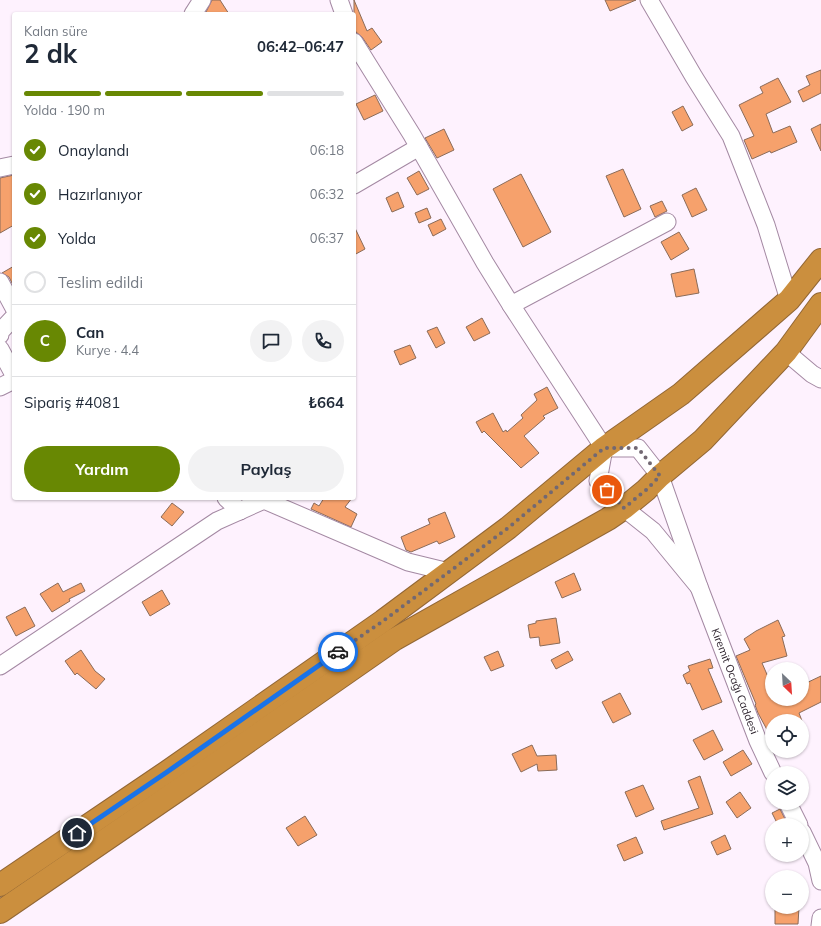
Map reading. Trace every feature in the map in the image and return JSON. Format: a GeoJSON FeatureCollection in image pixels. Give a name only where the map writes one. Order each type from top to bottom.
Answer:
{"type":"FeatureCollection","features":[{"type":"Feature","properties":{"kind":"highway"},"geometry":{"type":"LineString","coordinates":[[0,886],[167,772],[383,621],[508,528],[604,448],[681,394],[789,300],[821,260]]}},
{"type":"Feature","properties":{"kind":"highway"},"geometry":{"type":"LineString","coordinates":[[0,912],[395,639],[608,519],[624,508],[704,440],[786,352],[821,304]]}},
{"type":"Feature","properties":{"kind":"street"},"geometry":{"type":"LineString","coordinates":[[194,12],[202,0]]}},
{"type":"Feature","properties":{"kind":"street"},"geometry":{"type":"LineString","coordinates":[[339,0],[343,12]]}},
{"type":"Feature","properties":{"kind":"street"},"geometry":{"type":"LineString","coordinates":[[649,0],[694,77],[731,136],[766,225],[789,300]]}},
{"type":"Feature","properties":{"kind":"street"},"geometry":{"type":"LineString","coordinates":[[356,45],[419,147],[485,263],[604,448],[598,481],[624,508],[653,531],[699,587]]}},
{"type":"Feature","properties":{"kind":"street"},"geometry":{"type":"LineString","coordinates":[[356,184],[419,147]]}},
{"type":"Feature","properties":{"kind":"street"},"geometry":{"type":"LineString","coordinates":[[0,168],[12,165]]}},
{"type":"Feature","properties":{"kind":"street"},"geometry":{"type":"LineString","coordinates":[[511,305],[667,222]]}},
{"type":"Feature","properties":{"kind":"street"},"geometry":{"type":"LineString","coordinates":[[0,282],[12,304]]}},
{"type":"Feature","properties":{"kind":"street"},"geometry":{"type":"LineString","coordinates":[[0,335],[0,332],[12,319]]}},
{"type":"Feature","properties":{"kind":"street"},"geometry":{"type":"LineString","coordinates":[[0,349],[12,371]]}},
{"type":"Feature","properties":{"kind":"street"},"geometry":{"type":"LineString","coordinates":[[786,352],[812,374],[821,379]]}},
{"type":"Feature","properties":{"kind":"street"},"geometry":{"type":"LineString","coordinates":[[0,387],[12,381]]}},
{"type":"Feature","properties":{"kind":"street","name":"Kiremit Ocağı Caddesi"},"geometry":{"type":"LineString","coordinates":[[604,448],[638,448],[660,476],[699,587],[758,741],[770,766]]}},
{"type":"Feature","properties":{"kind":"street"},"geometry":{"type":"LineString","coordinates":[[228,500],[240,511]]}},
{"type":"Feature","properties":{"kind":"street"},"geometry":{"type":"LineString","coordinates":[[0,666],[217,521],[264,500],[408,562],[448,572]]}},
{"type":"Feature","properties":{"kind":"street"},"geometry":{"type":"LineString","coordinates":[[809,846],[817,863],[821,881]]}},
{"type":"Feature","properties":{"kind":"street"},"geometry":{"type":"LineString","coordinates":[[820,926],[821,918]]}},
{"type":"Feature","properties":{"kind":"building"},"geometry":{"type":"Polygon","coordinates":[[[212,0],[220,0],[228,12],[206,12],[212,0]]]}},
{"type":"Feature","properties":{"kind":"building"},"geometry":{"type":"Polygon","coordinates":[[[354,0],[367,31],[372,28],[382,42],[371,50],[362,37],[356,32],[356,12],[354,12],[354,0]]]}},
{"type":"Feature","properties":{"kind":"building"},"geometry":{"type":"Polygon","coordinates":[[[605,0],[636,0],[610,11],[605,0]]]}},
{"type":"Feature","properties":{"kind":"building"},"geometry":{"type":"Polygon","coordinates":[[[821,70],[821,93],[803,102],[798,91],[810,85],[806,76],[821,70]]]}},
{"type":"Feature","properties":{"kind":"building"},"geometry":{"type":"Polygon","coordinates":[[[778,78],[791,102],[766,114],[773,133],[790,126],[797,142],[752,159],[744,140],[754,136],[739,105],[763,93],[760,87],[778,78]]]}},
{"type":"Feature","properties":{"kind":"building"},"geometry":{"type":"Polygon","coordinates":[[[375,95],[383,111],[364,120],[356,104],[375,95]]]}},
{"type":"Feature","properties":{"kind":"building"},"geometry":{"type":"Polygon","coordinates":[[[683,106],[693,125],[682,131],[672,112],[683,106]]]}},
{"type":"Feature","properties":{"kind":"building"},"geometry":{"type":"Polygon","coordinates":[[[821,124],[821,151],[811,129],[821,124]]]}},
{"type":"Feature","properties":{"kind":"building"},"geometry":{"type":"Polygon","coordinates":[[[444,129],[454,150],[437,158],[425,138],[444,129]]]}},
{"type":"Feature","properties":{"kind":"building"},"geometry":{"type":"Polygon","coordinates":[[[623,169],[641,209],[624,217],[606,176],[623,169]]]}},
{"type":"Feature","properties":{"kind":"building"},"geometry":{"type":"Polygon","coordinates":[[[419,171],[429,189],[417,195],[407,178],[419,171]]]}},
{"type":"Feature","properties":{"kind":"building"},"geometry":{"type":"Polygon","coordinates":[[[521,174],[551,232],[523,247],[493,189],[521,174]]]}},
{"type":"Feature","properties":{"kind":"building"},"geometry":{"type":"Polygon","coordinates":[[[12,175],[12,226],[0,233],[0,178],[12,175]]]}},
{"type":"Feature","properties":{"kind":"building"},"geometry":{"type":"Polygon","coordinates":[[[696,188],[707,210],[692,217],[682,195],[696,188]]]}},
{"type":"Feature","properties":{"kind":"building"},"geometry":{"type":"Polygon","coordinates":[[[398,192],[404,207],[392,212],[386,198],[398,192]]]}},
{"type":"Feature","properties":{"kind":"building"},"geometry":{"type":"Polygon","coordinates":[[[662,201],[667,211],[655,217],[650,206],[662,201]]]}},
{"type":"Feature","properties":{"kind":"building"},"geometry":{"type":"Polygon","coordinates":[[[427,208],[431,218],[419,223],[415,213],[427,208]]]}},
{"type":"Feature","properties":{"kind":"building"},"geometry":{"type":"Polygon","coordinates":[[[441,219],[446,229],[433,236],[428,225],[441,219]]]}},
{"type":"Feature","properties":{"kind":"building"},"geometry":{"type":"Polygon","coordinates":[[[356,230],[365,249],[356,254],[356,230]]]}},
{"type":"Feature","properties":{"kind":"building"},"geometry":{"type":"Polygon","coordinates":[[[679,232],[689,249],[671,260],[661,242],[679,232]]]}},
{"type":"Feature","properties":{"kind":"building"},"geometry":{"type":"Polygon","coordinates":[[[12,267],[12,283],[9,277],[2,273],[12,267]]]}},
{"type":"Feature","properties":{"kind":"building"},"geometry":{"type":"Polygon","coordinates":[[[694,269],[699,293],[676,297],[671,274],[694,269]]]}},
{"type":"Feature","properties":{"kind":"building"},"geometry":{"type":"Polygon","coordinates":[[[482,318],[490,333],[474,341],[466,327],[482,318]]]}},
{"type":"Feature","properties":{"kind":"building"},"geometry":{"type":"Polygon","coordinates":[[[437,327],[445,343],[436,348],[427,331],[437,327]]]}},
{"type":"Feature","properties":{"kind":"building"},"geometry":{"type":"Polygon","coordinates":[[[410,345],[416,358],[400,365],[394,351],[410,345]]]}},
{"type":"Feature","properties":{"kind":"building"},"geometry":{"type":"Polygon","coordinates":[[[547,387],[558,408],[543,416],[545,418],[524,436],[539,453],[521,468],[484,431],[482,433],[476,422],[493,413],[503,432],[506,430],[507,432],[523,418],[521,415],[537,400],[534,394],[547,387]]]}},
{"type":"Feature","properties":{"kind":"building"},"geometry":{"type":"Polygon","coordinates":[[[323,500],[350,500],[345,507],[357,514],[351,527],[311,509],[314,503],[319,506],[323,500]]]}},
{"type":"Feature","properties":{"kind":"building"},"geometry":{"type":"Polygon","coordinates":[[[172,503],[184,512],[172,526],[161,517],[172,503]]]}},
{"type":"Feature","properties":{"kind":"building"},"geometry":{"type":"Polygon","coordinates":[[[445,512],[455,537],[439,544],[437,541],[411,552],[406,550],[401,537],[430,524],[428,519],[445,512]]]}},
{"type":"Feature","properties":{"kind":"building"},"geometry":{"type":"Polygon","coordinates":[[[574,573],[581,590],[562,598],[555,582],[574,573]]]}},
{"type":"Feature","properties":{"kind":"building"},"geometry":{"type":"Polygon","coordinates":[[[58,583],[63,592],[81,583],[85,591],[69,599],[70,601],[52,612],[40,594],[58,583]]]}},
{"type":"Feature","properties":{"kind":"building"},"geometry":{"type":"Polygon","coordinates":[[[162,590],[170,604],[150,616],[142,602],[162,590]]]}},
{"type":"Feature","properties":{"kind":"building"},"geometry":{"type":"Polygon","coordinates":[[[25,607],[35,626],[16,636],[6,617],[25,607]]]}},
{"type":"Feature","properties":{"kind":"building"},"geometry":{"type":"Polygon","coordinates":[[[556,618],[560,643],[540,646],[539,637],[530,638],[528,625],[536,623],[536,621],[556,618]]]}},
{"type":"Feature","properties":{"kind":"building"},"geometry":{"type":"Polygon","coordinates":[[[778,620],[785,636],[782,637],[787,656],[762,663],[765,670],[765,706],[809,706],[809,682],[821,676],[821,702],[799,714],[765,714],[765,726],[758,713],[756,704],[736,656],[750,650],[744,639],[778,620]]]}},
{"type":"Feature","properties":{"kind":"building"},"geometry":{"type":"Polygon","coordinates":[[[81,650],[95,671],[105,679],[96,689],[77,673],[75,675],[65,661],[81,650]]]}},
{"type":"Feature","properties":{"kind":"building"},"geometry":{"type":"Polygon","coordinates":[[[498,651],[504,666],[491,671],[484,657],[498,651]]]}},
{"type":"Feature","properties":{"kind":"building"},"geometry":{"type":"Polygon","coordinates":[[[568,651],[573,660],[556,669],[551,660],[568,651]]]}},
{"type":"Feature","properties":{"kind":"building"},"geometry":{"type":"Polygon","coordinates":[[[710,659],[713,668],[708,669],[722,702],[702,710],[690,683],[687,684],[683,675],[690,671],[688,666],[710,659]]]}},
{"type":"Feature","properties":{"kind":"building"},"geometry":{"type":"Polygon","coordinates":[[[620,693],[631,714],[613,723],[602,702],[620,693]]]}},
{"type":"Feature","properties":{"kind":"building"},"geometry":{"type":"Polygon","coordinates":[[[713,730],[723,750],[704,760],[693,740],[713,730]]]}},
{"type":"Feature","properties":{"kind":"building"},"geometry":{"type":"Polygon","coordinates":[[[532,745],[537,756],[556,755],[557,770],[538,771],[537,764],[521,772],[512,754],[532,745]]]}},
{"type":"Feature","properties":{"kind":"building"},"geometry":{"type":"Polygon","coordinates":[[[743,750],[752,764],[731,776],[723,762],[743,750]]]}},
{"type":"Feature","properties":{"kind":"building"},"geometry":{"type":"Polygon","coordinates":[[[700,776],[713,814],[664,830],[661,821],[699,808],[688,781],[700,776]]]}},
{"type":"Feature","properties":{"kind":"building"},"geometry":{"type":"Polygon","coordinates":[[[643,785],[654,809],[636,817],[625,792],[643,785]]]}},
{"type":"Feature","properties":{"kind":"building"},"geometry":{"type":"Polygon","coordinates":[[[740,792],[751,808],[737,818],[726,802],[740,792]]]}},
{"type":"Feature","properties":{"kind":"building"},"geometry":{"type":"Polygon","coordinates":[[[780,810],[784,818],[774,818],[772,813],[780,810]]]}},
{"type":"Feature","properties":{"kind":"building"},"geometry":{"type":"Polygon","coordinates":[[[305,816],[317,835],[298,846],[286,828],[305,816]]]}},
{"type":"Feature","properties":{"kind":"building"},"geometry":{"type":"Polygon","coordinates":[[[725,835],[731,849],[717,855],[711,842],[725,835]]]}},
{"type":"Feature","properties":{"kind":"building"},"geometry":{"type":"Polygon","coordinates":[[[636,837],[643,853],[624,861],[617,845],[636,837]]]}},
{"type":"Feature","properties":{"kind":"building"},"geometry":{"type":"Polygon","coordinates":[[[775,914],[799,914],[798,924],[775,924],[775,914]]]}},
{"type":"Feature","properties":{"kind":"way so far"},"geometry":{"type":"LineString","coordinates":[[338,652],[383,621],[508,528],[604,448],[638,448],[660,476],[624,508],[607,490]]}},
{"type":"Feature","properties":{"kind":"route"},"geometry":{"type":"LineString","coordinates":[[77,833],[338,652]]}}]}
